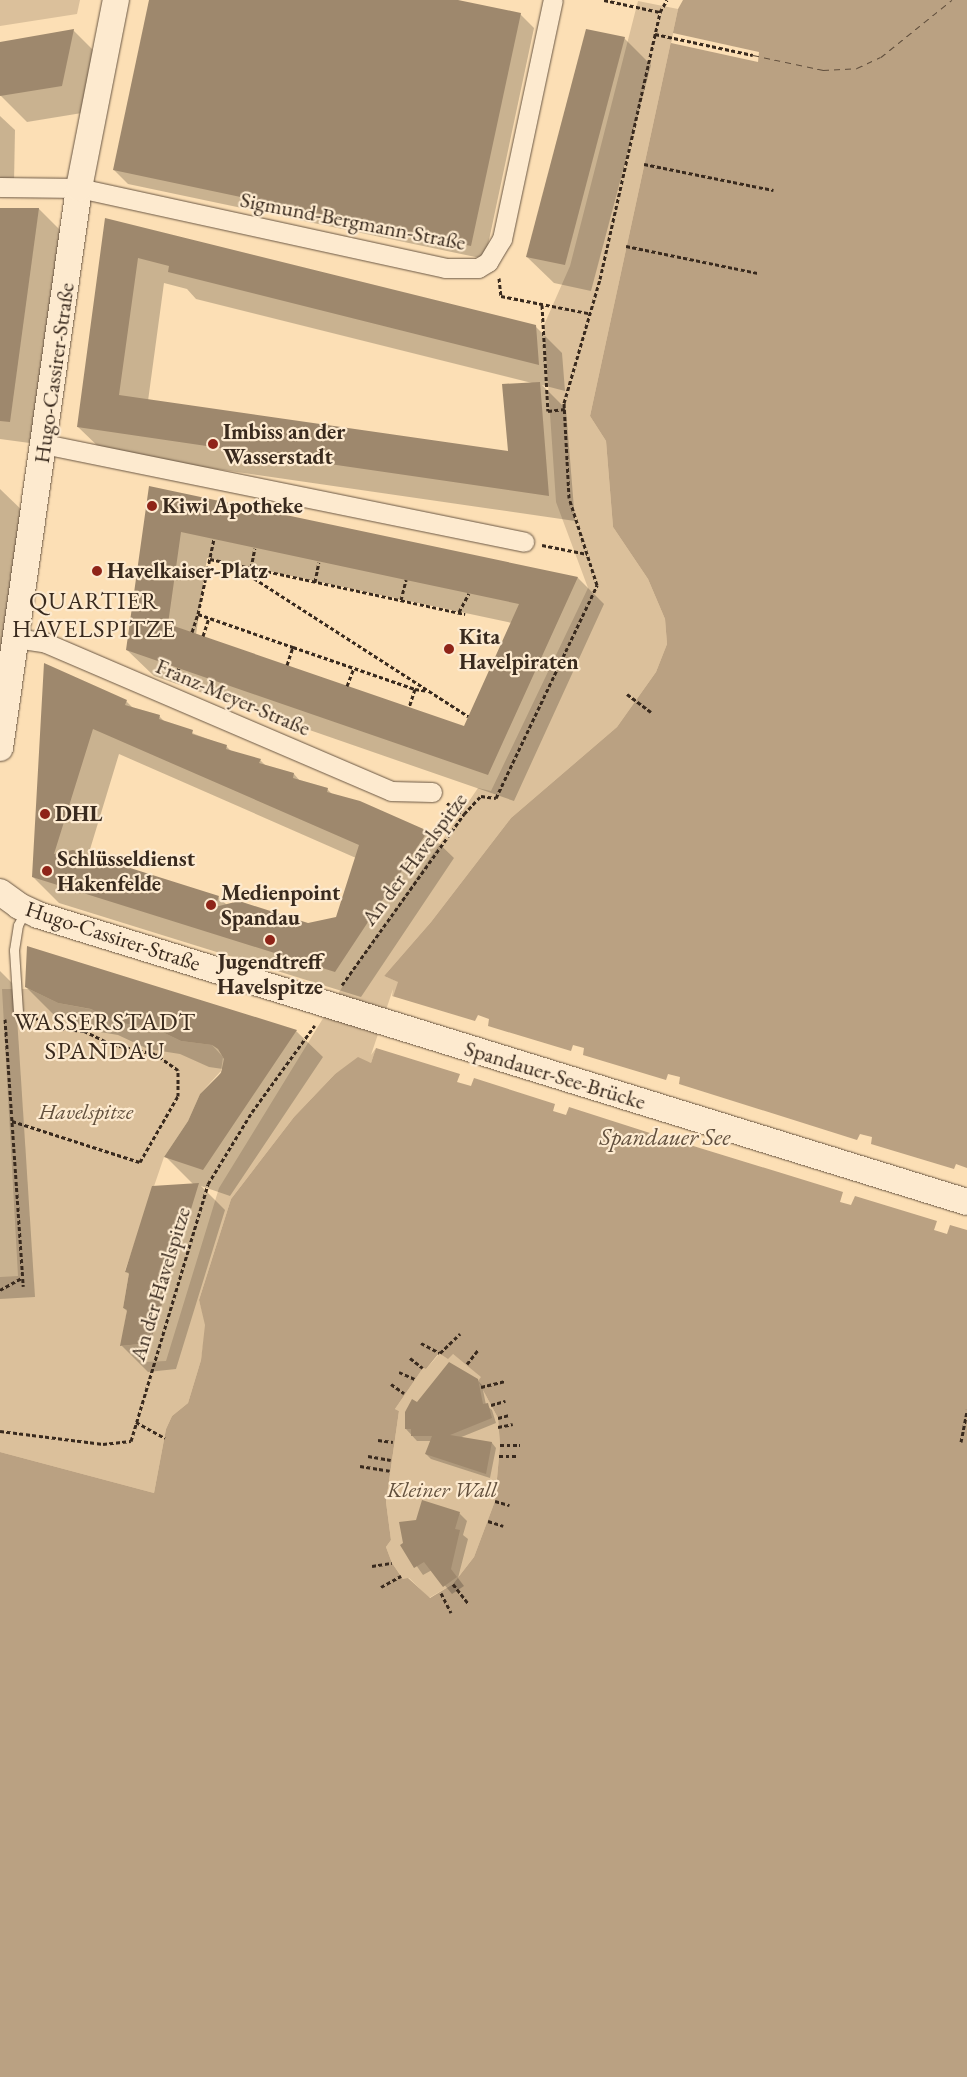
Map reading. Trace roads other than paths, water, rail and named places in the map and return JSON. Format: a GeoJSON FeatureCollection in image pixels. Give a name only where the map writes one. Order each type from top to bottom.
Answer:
{"type":"FeatureCollection","features":[{"type":"Feature","properties":{"kind":"street","name":"Hugo-Cassirer-Straße"},"geometry":{"type":"LineString","coordinates":[[0,748],[44,444],[78,188],[116,0]]}},
{"type":"Feature","properties":{"kind":"street","name":"Sigmund-Bergmann-Straße"},"geometry":{"type":"LineString","coordinates":[[0,188],[78,188],[446,268],[478,268],[495,253],[504,233],[553,0]]}},
{"type":"Feature","properties":{"kind":"street"},"geometry":{"type":"LineString","coordinates":[[44,444],[524,542]]}},
{"type":"Feature","properties":{"kind":"street","name":"Franz-Meyer-Straße"},"geometry":{"type":"LineString","coordinates":[[16,638],[46,643],[391,791],[432,792]]}},
{"type":"Feature","properties":{"kind":"street","name":"Hugo-Cassirer-Straße"},"geometry":{"type":"LineString","coordinates":[[0,892],[26,910],[373,1018]]}},
{"type":"Feature","properties":{"kind":"street","name":"Spandauer-See-Brücke"},"geometry":{"type":"LineString","coordinates":[[373,1018],[967,1202]]}},
{"type":"Feature","properties":{"kind":"lane"},"geometry":{"type":"LineString","coordinates":[[18,1012],[14,950],[18,925],[26,910]]}},
{"type":"Feature","properties":{"kind":"water","name":"Spandauer See"},"geometry":{"type":"Polygon","coordinates":[[[683,0],[967,0],[967,2077],[0,2077],[0,1452],[154,1493],[166,1429],[172,1416],[188,1403],[201,1360],[205,1325],[199,1300],[231,1199],[294,1117],[335,1074],[358,1057],[371,1063],[398,982],[384,976],[431,922],[511,818],[617,727],[656,672],[667,644],[665,619],[648,579],[613,527],[606,441],[590,416],[678,9],[683,0]],[[439,1353],[426,1369],[423,1368],[395,1409],[399,1411],[386,1502],[391,1540],[386,1547],[392,1563],[403,1579],[408,1578],[430,1598],[453,1584],[474,1557],[495,1501],[500,1445],[498,1418],[478,1381],[481,1377],[453,1354],[448,1359],[439,1353]]]}},
{"type":"Feature","properties":{"kind":"place","name":"Imbiss an der Wasserstadt"},"geometry":{"type":"Point","coordinates":[213,444]}},
{"type":"Feature","properties":{"kind":"place","name":"Kiwi Apotheke"},"geometry":{"type":"Point","coordinates":[152,506]}},
{"type":"Feature","properties":{"kind":"place","name":"Havelkaiser-Platz"},"geometry":{"type":"Point","coordinates":[97,571]}},
{"type":"Feature","properties":{"kind":"place","name":"Kita Havelpiraten"},"geometry":{"type":"Point","coordinates":[449,649]}},
{"type":"Feature","properties":{"kind":"place","name":"DHL"},"geometry":{"type":"Point","coordinates":[45,814]}},
{"type":"Feature","properties":{"kind":"place","name":"Schlüsseldienst Hakenfelde"},"geometry":{"type":"Point","coordinates":[47,871]}},
{"type":"Feature","properties":{"kind":"place","name":"Medienpoint Spandau"},"geometry":{"type":"Point","coordinates":[211,905]}},
{"type":"Feature","properties":{"kind":"place","name":"Jugendtreff Havelspitze"},"geometry":{"type":"Point","coordinates":[270,940]}},
{"type":"Feature","properties":{"kind":"district","name":"QUARTIER HAVELSPITZE"},"geometry":{"type":"Point","coordinates":[94,615]}},
{"type":"Feature","properties":{"kind":"district","name":"WASSERSTADT SPANDAU"},"geometry":{"type":"Point","coordinates":[105,1036]}},
{"type":"Feature","properties":{"kind":"park label","name":"Havelspitze"},"geometry":{"type":"Point","coordinates":[86,1112]}},
{"type":"Feature","properties":{"kind":"park label","name":"Kleiner Wall"},"geometry":{"type":"Point","coordinates":[442,1490]}}]}
